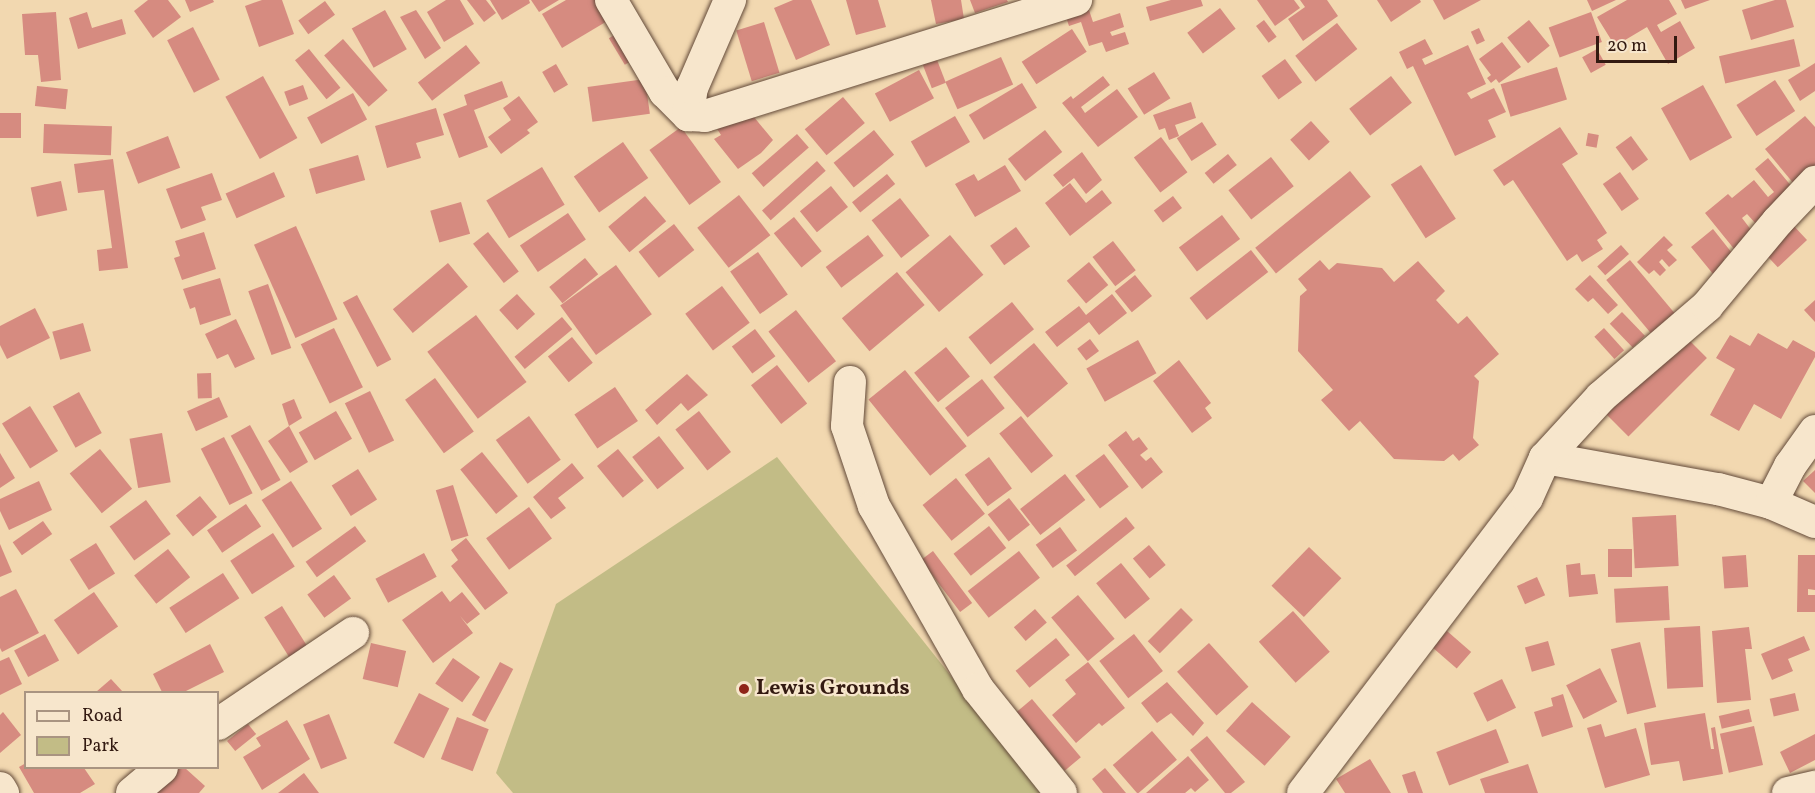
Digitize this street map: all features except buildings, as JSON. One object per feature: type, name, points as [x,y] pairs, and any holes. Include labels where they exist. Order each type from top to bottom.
[{"type":"street","points":[[611,0],[665,92],[688,115],[705,116],[1076,0]]},
{"type":"street","points":[[688,115],[692,88],[730,0]]},
{"type":"street","points":[[1303,793],[1527,498],[1545,458],[1601,397],[1707,306],[1778,221],[1815,182]]},
{"type":"street","points":[[850,382],[847,426],[874,506],[978,689],[1061,793]]},
{"type":"street","points":[[1771,503],[1790,466],[1815,431]]},
{"type":"street","points":[[1545,458],[1718,489],[1771,503],[1815,522]]},
{"type":"street","points":[[219,723],[353,633]]},
{"type":"street","points":[[132,793],[161,769]]},
{"type":"street","points":[[1788,793],[1815,787]]},
{"type":"street","points":[[0,788],[3,793]]},
{"type":"green space","name":"Lewis Grounds","points":[[777,457],[1044,793],[513,793],[496,773],[556,604]]},
{"type":"place","name":"Lewis Grounds","points":[[744,689]]}]
